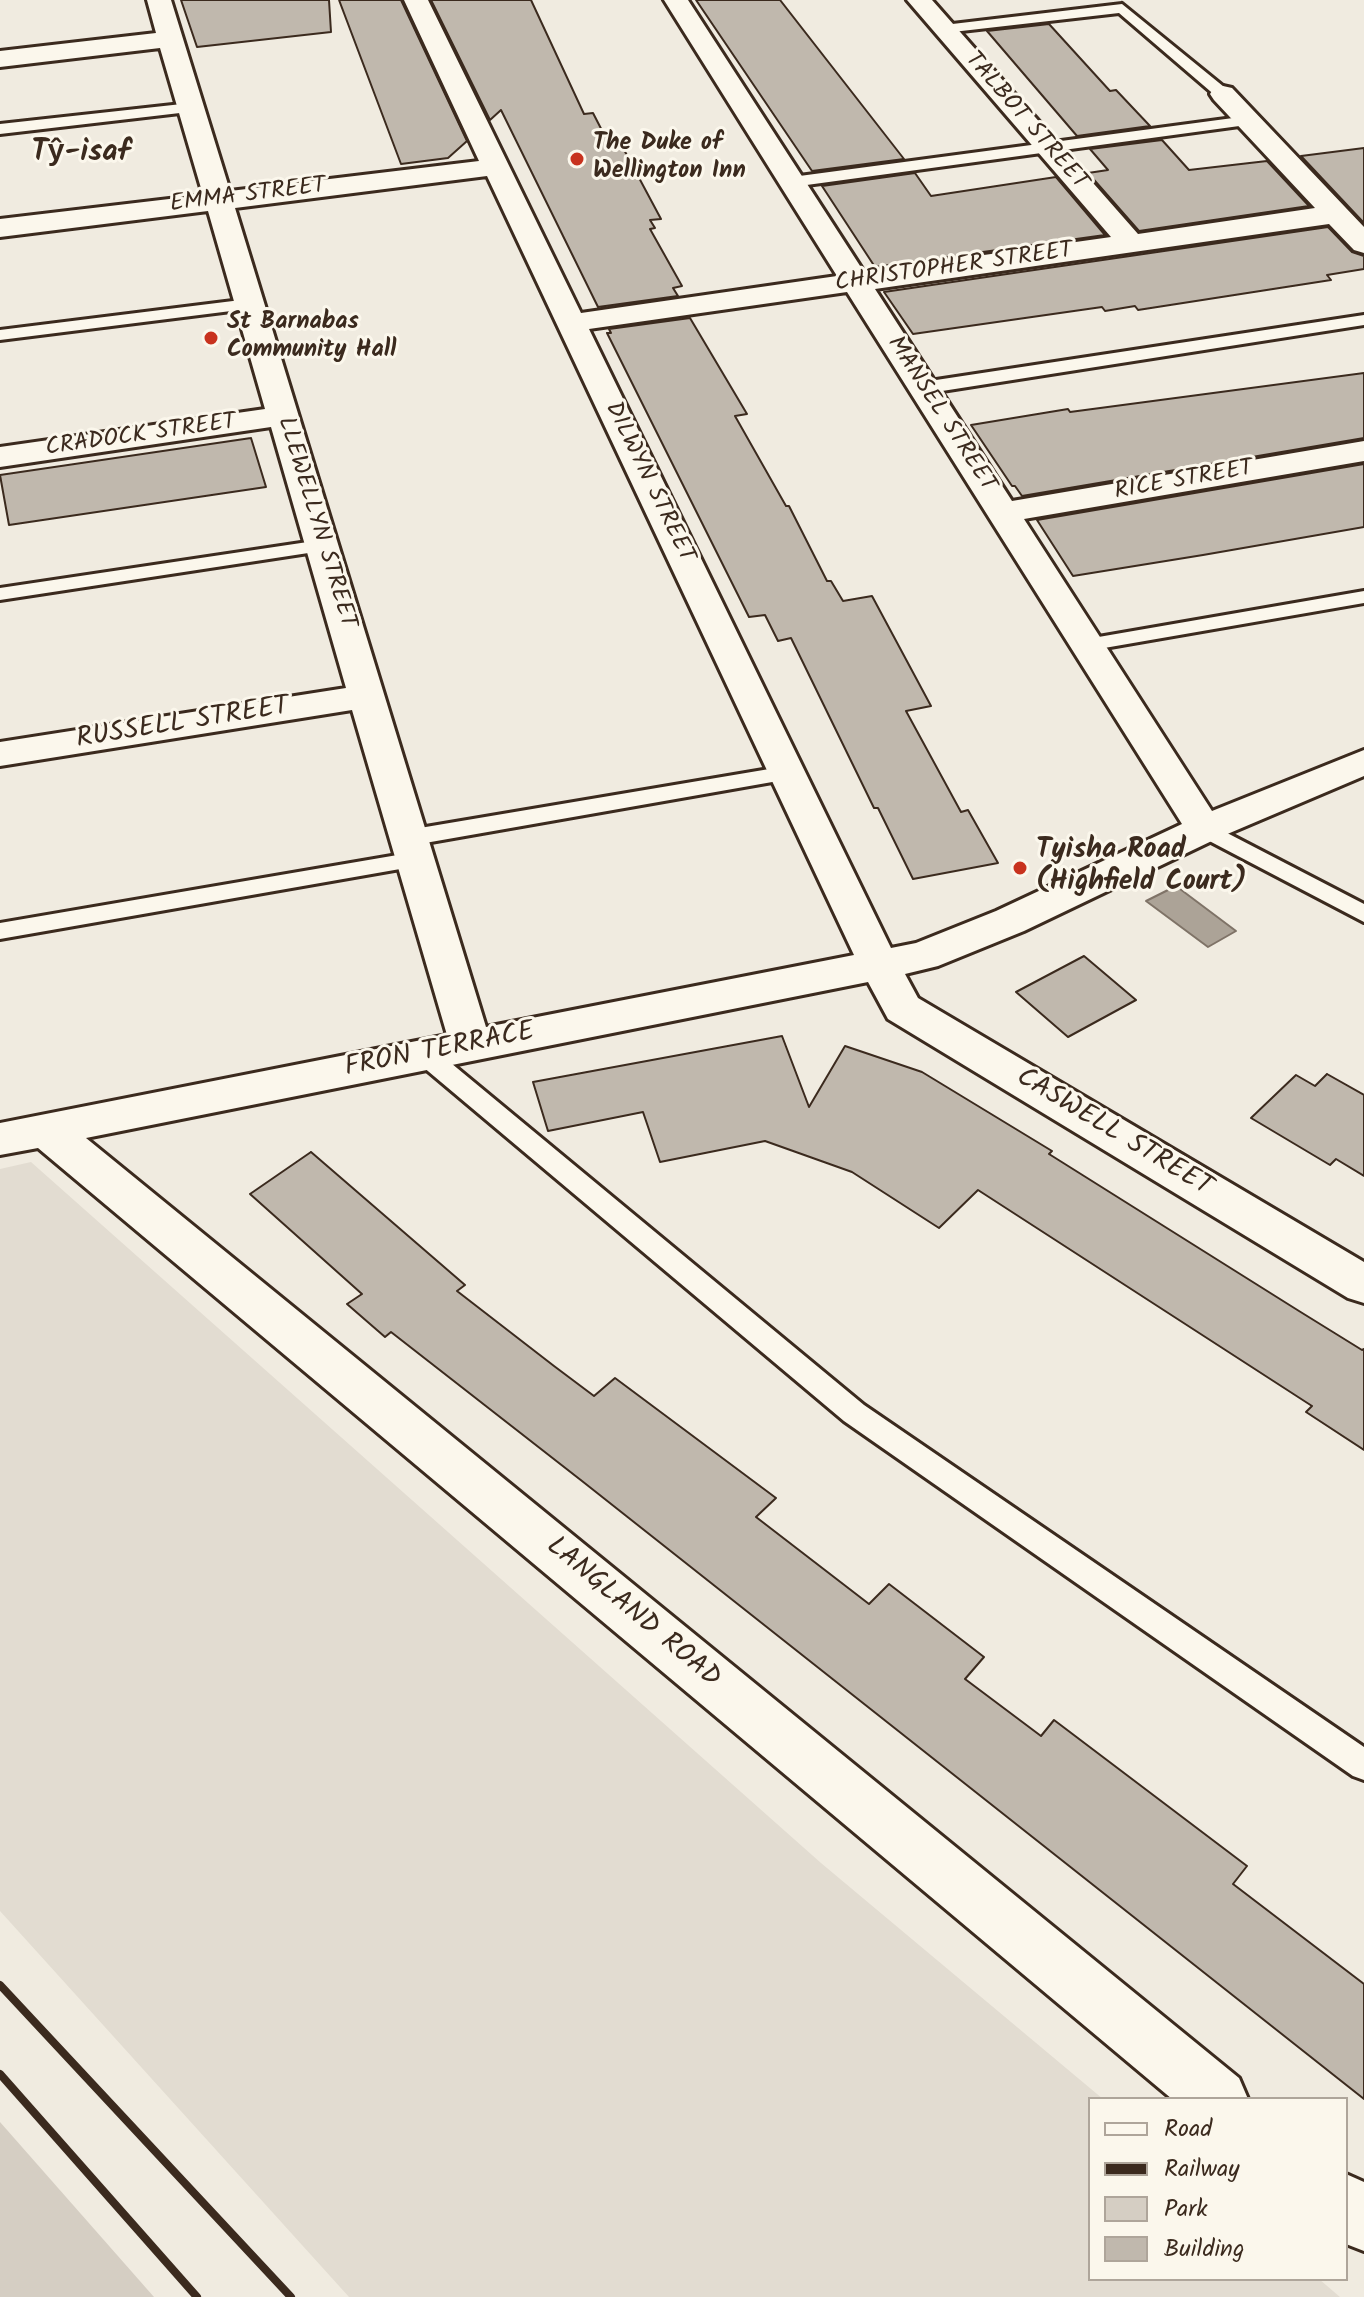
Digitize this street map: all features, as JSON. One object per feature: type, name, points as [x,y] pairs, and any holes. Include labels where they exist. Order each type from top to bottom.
[{"type":"street","name":"LLEWELLYN STREET","points":[[159,0],[471,1046]]},
{"type":"street","name":"DILWYN STREET","points":[[416,0],[880,967]]},
{"type":"street","name":"MANSEL STREET","points":[[676,0],[1204,829]]},
{"type":"street","name":"TALBOT STREET","points":[[919,0],[1131,243]]},
{"type":"street","points":[[0,59],[170,39]]},
{"type":"street","points":[[1223,94],[1364,244]]},
{"type":"street","name":"EMMA STREET","points":[[0,228],[496,167]]},
{"type":"street","name":"CHRISTOPHER STREET","points":[[571,323],[1336,214]]},
{"type":"street","name":"CRADOCK STREET","points":[[0,457],[283,416]]},
{"type":"street","name":"RICE STREET","points":[[1003,513],[1364,451]]},
{"type":"street","name":"RUSSELL STREET","points":[[0,754],[367,696]]},
{"type":"street","name":"FRON TERRACE","points":[[23,1134],[924,956],[1010,921],[1204,829],[1364,762]]},
{"type":"street","name":"CASWELL STREET","points":[[880,967],[903,1008],[1364,1285]]},
{"type":"street","name":"LANGLAND ROAD","points":[[23,1134],[1216,2097]]},
{"type":"street","points":[[1348,2207],[1364,2220]]},
{"type":"lane","points":[[944,29],[1122,8],[1223,94]]},
{"type":"lane","points":[[0,129],[191,108]]},
{"type":"lane","points":[[792,182],[1248,121]]},
{"type":"lane","points":[[0,335],[249,304]]},
{"type":"lane","points":[[923,388],[1364,320]]},
{"type":"lane","points":[[0,594],[321,546]]},
{"type":"lane","points":[[1087,645],[1364,597]]},
{"type":"lane","points":[[0,931],[787,773]]},
{"type":"lane","points":[[1204,829],[1364,914]]},
{"type":"lane","points":[[425,1055],[854,1413],[1364,1765]]},
{"type":"shaded area","points":[[1176,886],[1236,931],[1208,947],[1146,901]]},
{"type":"shaded area","points":[[31,1162],[821,1863],[1101,2097],[1088,2097],[1088,2281],[1321,2281],[1340,2297],[349,2297],[0,1911],[0,1169]]},
{"type":"green space","points":[[0,2122],[154,2297],[0,2297]]},
{"type":"building","points":[[181,0],[329,0],[331,32],[197,47]]},
{"type":"building","points":[[339,0],[401,0],[467,141],[448,158],[401,164]]},
{"type":"building","points":[[431,0],[531,0],[584,114],[593,113],[611,148],[622,146],[661,219],[650,220],[655,228],[650,229],[682,286],[673,288],[678,296],[598,307],[501,110],[490,120]]},
{"type":"building","points":[[696,0],[780,0],[904,159],[812,171]]},
{"type":"building","points":[[1049,24],[1110,91],[1116,90],[1150,126],[1077,136],[987,31]]},
{"type":"building","points":[[1162,140],[1189,170],[1267,161],[1309,206],[1139,231],[1088,173],[1108,170],[1090,149]]},
{"type":"building","points":[[1364,148],[1364,223],[1301,156]]},
{"type":"building","points":[[915,173],[931,196],[1056,177],[1105,235],[875,267],[822,186]]},
{"type":"building","points":[[1328,227],[1352,252],[1364,256],[1364,269],[1327,275],[1331,280],[1138,310],[1135,306],[1105,311],[1102,307],[913,334],[884,292]]},
{"type":"building","points":[[690,318],[747,414],[735,416],[786,506],[789,506],[827,581],[831,581],[843,601],[872,596],[931,706],[906,711],[961,812],[968,810],[998,863],[913,879],[878,808],[874,808],[791,638],[778,641],[765,615],[749,617],[607,333],[611,333],[609,329]]},
{"type":"building","points":[[1364,373],[1364,438],[1022,496],[971,425],[1068,409],[1070,412]]},
{"type":"building","points":[[251,438],[266,487],[9,525],[0,475]]},
{"type":"building","points":[[1364,464],[1364,527],[1203,555],[1073,576],[1037,520]]},
{"type":"building","points":[[1084,956],[1136,1000],[1068,1037],[1016,992]]},
{"type":"building","points":[[782,1036],[809,1107],[845,1046],[922,1072],[1364,1349],[1364,1450],[1306,1412],[1312,1406],[978,1190],[939,1228],[852,1172],[765,1141],[660,1162],[643,1112],[548,1131],[533,1082]]},
{"type":"building","points":[[1327,1074],[1364,1095],[1364,1176],[1336,1159],[1330,1165],[1251,1118],[1296,1075],[1315,1086]]},
{"type":"building","points":[[311,1152],[465,1285],[457,1291],[554,1366],[594,1396],[615,1378],[776,1498],[756,1517],[869,1604],[889,1584],[984,1657],[965,1679],[1041,1736],[1054,1720],[1247,1866],[1233,1884],[1364,1984],[1364,2099],[582,1481],[391,1332],[385,1337],[347,1304],[362,1294],[250,1194]]},
{"type":"railway","points":[[0,1985],[291,2297]]},
{"type":"railway","points":[[0,2074],[197,2297]]},
{"type":"place","name":"The Duke of Wellington Inn","points":[[577,159]]},
{"type":"place","name":"St Barnabas Community Hall","points":[[211,338]]},
{"type":"place","name":"Tyisha Road (Highfield Court)","points":[[1020,868]]},
{"type":"district","name":"Tŷ-isaf","points":[[81,155]]}]
